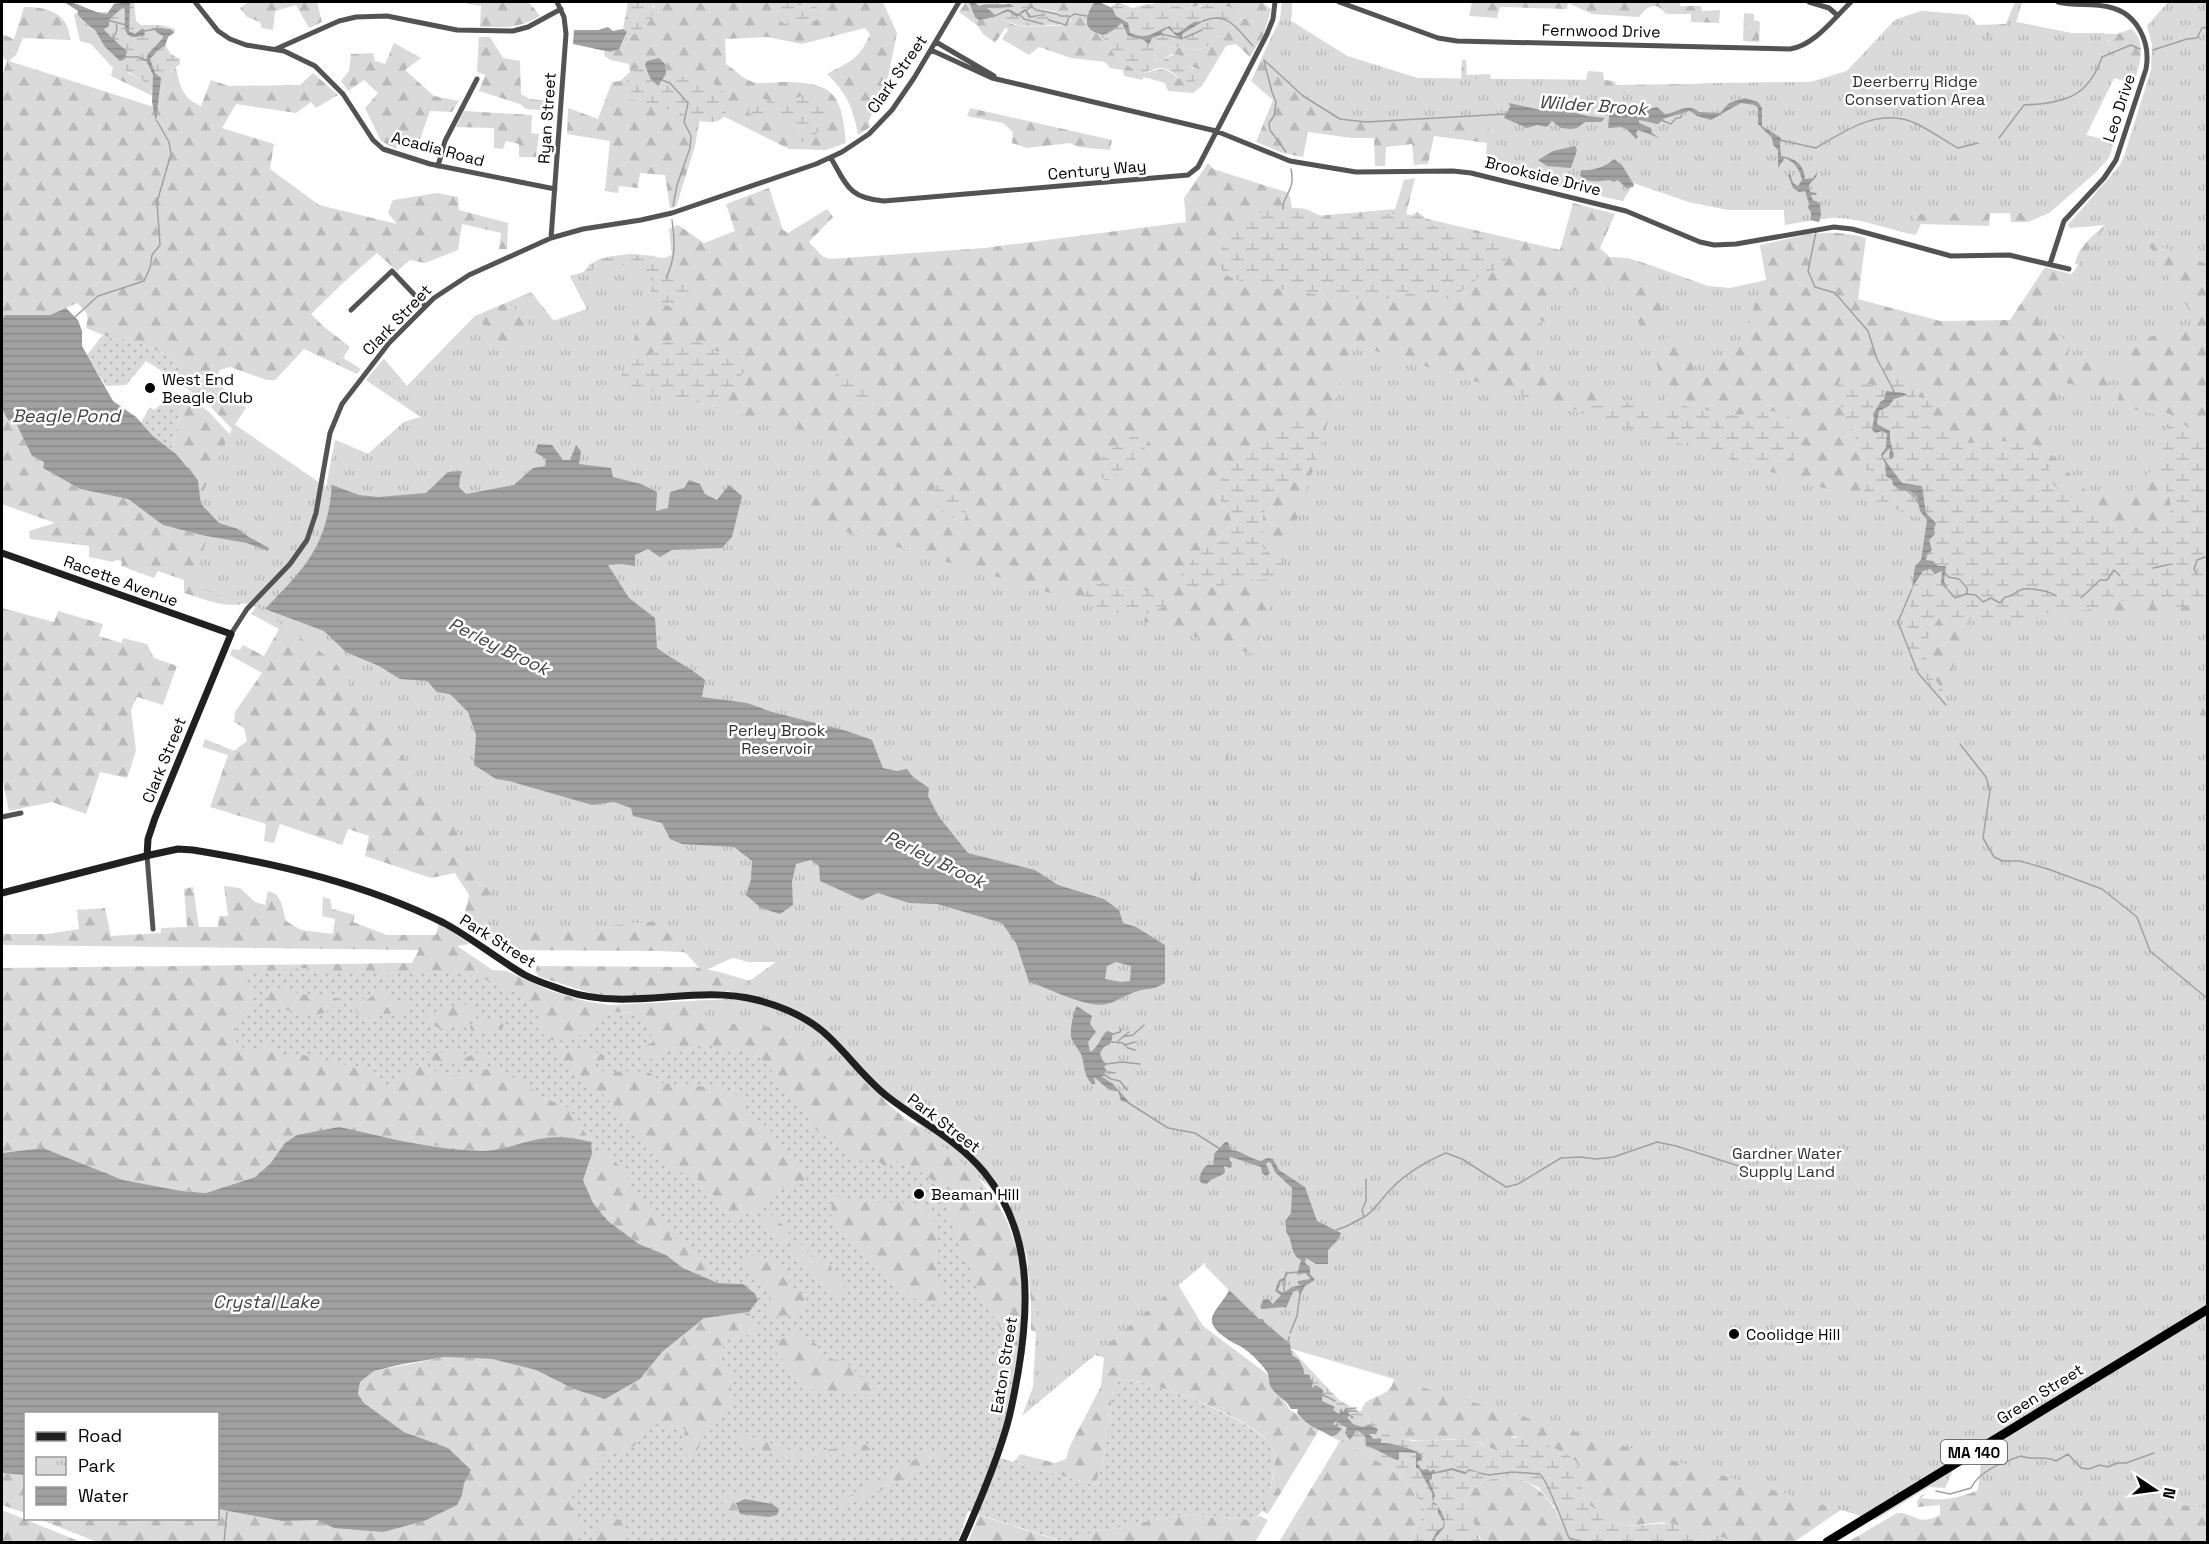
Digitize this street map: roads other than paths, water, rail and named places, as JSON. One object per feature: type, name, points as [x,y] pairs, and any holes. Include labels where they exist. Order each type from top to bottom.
[{"type":"highway","name":"Green Street","points":[[1827,1542],[2208,1309]]},
{"type":"street","name":"Acadia Road","points":[[195,2],[218,31],[228,38],[246,45],[276,49],[300,57],[324,74],[347,99],[373,140],[380,147],[438,166],[555,189]]},
{"type":"street","name":"Ryan Street","points":[[550,238],[566,34],[561,9],[557,2]]},
{"type":"street","name":"Clark Street","points":[[147,856],[148,839],[155,818],[202,699],[231,634],[248,607],[290,564],[307,540],[316,513],[330,433],[339,409],[389,343],[425,306],[445,290],[469,275],[550,238],[583,229],[664,215],[831,158],[857,143],[883,121],[903,94],[959,2]]},
{"type":"street","name":"Century Way","points":[[831,158],[855,194],[885,201],[1188,176],[1198,167],[1268,34],[1275,2]]},
{"type":"street","name":"Fernwood Drive","points":[[1339,2],[1438,38],[1470,41],[1790,49],[1807,43],[1851,2]]},
{"type":"street","points":[[1809,2],[1828,8],[1837,15]]},
{"type":"street","name":"Leo Drive","points":[[2050,264],[2064,220],[2104,178],[2116,160],[2146,69],[2147,58],[2146,43],[2142,33],[2125,14],[2108,6],[2058,2]]},
{"type":"street","points":[[276,49],[333,24],[356,17],[387,16],[457,30],[513,30],[528,27],[561,9]]},
{"type":"street","name":"Brookside Drive","points":[[936,42],[979,68],[1008,82]]},
{"type":"street","name":"Brookside Drive","points":[[931,50],[981,74],[1216,131],[1283,159],[1364,172],[1459,171],[1482,175],[1626,211],[1700,242],[1714,245],[1736,244],[1822,228],[1852,229],[1951,256],[2004,255],[2069,269]]},
{"type":"street","points":[[438,166],[445,141],[477,79]]},
{"type":"street","points":[[351,310],[392,271],[425,306]]},
{"type":"street","name":"Racette Avenue","points":[[2,553],[231,634]]},
{"type":"street","points":[[2,817],[21,813]]},
{"type":"street","name":"Park Street","points":[[2,893],[178,849],[193,850],[348,884],[443,923],[532,978],[585,996],[626,1000],[724,995],[751,999],[785,1009],[825,1032],[882,1093],[970,1157],[996,1189]]},
{"type":"street","points":[[147,856],[153,930]]},
{"type":"street","name":"Eaton Street","points":[[962,1542],[1007,1428],[1024,1335],[1026,1295],[1022,1254],[1013,1224],[996,1189]]},
{"type":"water","points":[[64,2],[107,14],[114,4],[130,2],[129,31],[135,34],[143,28],[145,35],[132,37],[128,35],[123,7],[109,20],[109,26],[104,29],[127,51],[125,59],[120,61],[105,47],[95,30],[78,15],[78,11]]},
{"type":"water","points":[[969,2],[974,2],[979,6],[1010,4],[1014,7],[987,8],[995,15],[1008,9],[1018,14],[1025,9],[1031,16],[1045,14],[1048,19],[1065,24],[1070,16],[1067,26],[1049,21],[1045,15],[1029,18],[1025,11],[1017,17],[1008,11],[979,20],[975,17]]},
{"type":"water","points":[[1095,2],[1112,8],[1116,16],[1128,23],[1130,33],[1142,36],[1170,26],[1174,32],[1178,33],[1194,22],[1204,21],[1182,34],[1183,39],[1181,40],[1168,28],[1161,35],[1152,38],[1149,45],[1144,40],[1128,36],[1122,23],[1106,34],[1092,31],[1087,24],[1087,19]]},
{"type":"water","points":[[608,27],[613,31],[623,29],[627,32],[619,49],[610,52],[573,44],[574,30],[598,30]]},
{"type":"water","points":[[154,28],[170,29],[174,32],[168,37],[165,46],[150,59],[155,73],[161,78],[156,122],[152,102],[153,75],[146,60],[148,54],[163,36]]},
{"type":"water","points":[[659,58],[665,64],[666,74],[658,86],[650,78],[645,65],[647,61]]},
{"type":"water","points":[[1745,98],[1758,102],[1762,108],[1762,126],[1781,138],[1781,156],[1791,158],[1798,163],[1805,179],[1813,178],[1818,171],[1809,185],[1810,192],[1817,193],[1811,195],[1813,200],[1820,203],[1819,222],[1811,220],[1805,191],[1799,192],[1793,188],[1788,175],[1790,173],[1793,183],[1798,186],[1802,180],[1796,167],[1785,158],[1778,168],[1778,150],[1773,145],[1772,138],[1758,124],[1758,108],[1754,105],[1741,103],[1711,120],[1697,116],[1690,111],[1665,118],[1658,124],[1639,120],[1639,123],[1651,128],[1652,133],[1659,138],[1638,130],[1636,139],[1624,128],[1608,128],[1610,108],[1622,107],[1628,114],[1657,107],[1665,114],[1687,108],[1699,112],[1720,113],[1729,103]]},
{"type":"water","points":[[1509,103],[1545,111],[1555,107],[1587,116],[1605,118],[1601,122],[1585,122],[1571,129],[1561,128],[1552,121],[1547,127],[1537,125],[1527,128],[1504,118],[1510,107]]},
{"type":"water","points":[[1575,146],[1577,150],[1571,168],[1547,166],[1538,160],[1553,151]]},
{"type":"water","points":[[1614,159],[1622,165],[1633,187],[1626,188],[1618,180],[1614,182],[1590,181],[1580,175],[1581,170],[1599,168]]},
{"type":"water","name":"Beagle Pond","points":[[66,308],[78,320],[82,331],[82,346],[113,401],[136,417],[153,436],[176,454],[198,480],[201,504],[219,523],[238,529],[269,548],[268,551],[247,543],[201,535],[163,525],[128,499],[80,489],[43,468],[44,462],[32,456],[17,425],[8,420],[2,409],[2,319],[5,315],[50,315]]},
{"type":"water","points":[[1886,391],[1907,395],[1894,399],[1889,406],[1879,411],[1877,424],[1890,431],[1894,456],[1889,459],[1890,448],[1882,456],[1902,483],[1922,486],[1926,513],[1936,523],[1935,534],[1929,540],[1932,550],[1926,560],[1933,561],[1938,566],[1946,566],[1944,581],[1948,590],[1941,584],[1942,571],[1935,574],[1930,569],[1923,571],[1912,588],[1915,566],[1921,560],[1927,520],[1920,511],[1917,497],[1910,491],[1900,490],[1886,476],[1885,463],[1881,455],[1886,447],[1887,434],[1882,431],[1876,433],[1872,430],[1873,414],[1884,400]]},
{"type":"water","name":"Perley Brook Reservoir","points":[[538,444],[552,445],[563,460],[570,460],[576,445],[581,451],[579,464],[611,468],[613,477],[641,484],[657,492],[656,511],[668,508],[670,492],[684,488],[689,480],[700,484],[705,494],[717,500],[729,485],[742,496],[732,537],[722,548],[672,550],[660,557],[648,549],[635,555],[635,566],[608,565],[629,598],[655,618],[657,648],[705,680],[702,697],[747,703],[872,740],[883,768],[897,771],[907,769],[913,777],[929,788],[928,796],[939,817],[968,853],[1035,870],[1058,885],[1104,899],[1119,910],[1123,923],[1136,927],[1165,945],[1165,983],[1134,992],[1107,1004],[1089,1004],[1068,997],[1029,982],[1016,943],[1002,923],[937,904],[909,903],[878,893],[862,900],[820,881],[819,866],[811,860],[796,864],[792,882],[793,905],[780,914],[761,908],[746,895],[751,879],[752,861],[734,847],[682,844],[670,839],[662,823],[633,816],[631,808],[614,802],[592,805],[496,779],[474,765],[476,735],[468,712],[450,694],[437,692],[427,681],[400,679],[379,666],[346,652],[324,631],[265,609],[312,554],[325,524],[332,485],[359,495],[378,497],[426,493],[448,472],[461,471],[459,487],[466,494],[514,485],[533,468],[545,466],[546,459],[535,452]],"holes":[[[1116,962],[1131,966],[1130,981],[1105,979],[1107,966]]]},
{"type":"water","points":[[1077,1006],[1092,1016],[1090,1024],[1096,1032],[1088,1042],[1090,1052],[1107,1031],[1113,1033],[1111,1043],[1100,1053],[1107,1064],[1104,1067],[1107,1071],[1104,1073],[1105,1076],[1101,1076],[1113,1084],[1130,1103],[1121,1101],[1118,1091],[1109,1090],[1094,1077],[1095,1084],[1092,1084],[1087,1077],[1081,1054],[1071,1037],[1072,1021]]},
{"type":"water","name":"Crystal Lake","points":[[339,1127],[409,1142],[481,1151],[551,1137],[591,1142],[592,1154],[583,1180],[593,1203],[608,1221],[639,1244],[666,1255],[683,1268],[718,1283],[743,1284],[755,1294],[758,1300],[749,1312],[704,1318],[662,1352],[640,1379],[605,1399],[574,1389],[536,1370],[492,1359],[445,1357],[374,1371],[360,1382],[358,1394],[364,1403],[404,1432],[448,1448],[471,1470],[457,1505],[424,1521],[383,1532],[334,1528],[317,1520],[282,1521],[219,1509],[219,1412],[24,1412],[24,1475],[2,1473],[2,1153],[43,1148],[123,1180],[206,1193],[255,1177],[270,1164],[285,1143],[297,1135]]},
{"type":"water","points":[[1225,1142],[1228,1142],[1231,1150],[1257,1160],[1273,1159],[1279,1170],[1305,1187],[1317,1221],[1341,1233],[1328,1250],[1328,1264],[1316,1264],[1306,1258],[1305,1263],[1310,1267],[1310,1274],[1315,1280],[1305,1286],[1300,1296],[1298,1290],[1293,1292],[1286,1308],[1262,1309],[1260,1307],[1263,1300],[1268,1299],[1273,1304],[1281,1295],[1275,1291],[1286,1271],[1288,1273],[1284,1282],[1281,1281],[1278,1290],[1283,1293],[1292,1287],[1302,1285],[1298,1284],[1298,1281],[1311,1279],[1305,1273],[1297,1275],[1301,1260],[1293,1251],[1286,1232],[1286,1220],[1291,1213],[1292,1188],[1275,1172],[1271,1163],[1266,1164],[1270,1173],[1266,1176],[1262,1173],[1261,1167],[1231,1157],[1229,1159],[1232,1163],[1231,1168],[1224,1166],[1223,1174],[1207,1184],[1201,1183],[1202,1171],[1207,1165],[1214,1165],[1214,1154]]},
{"type":"water","points":[[1229,1290],[1259,1319],[1263,1319],[1290,1344],[1292,1355],[1299,1360],[1304,1374],[1310,1375],[1313,1381],[1312,1388],[1316,1385],[1323,1390],[1322,1401],[1335,1407],[1333,1410],[1339,1414],[1341,1408],[1343,1412],[1346,1407],[1349,1414],[1354,1417],[1352,1419],[1350,1416],[1347,1417],[1353,1424],[1362,1427],[1370,1425],[1378,1429],[1376,1434],[1369,1434],[1374,1439],[1381,1438],[1381,1443],[1423,1453],[1422,1462],[1420,1460],[1417,1463],[1422,1470],[1428,1469],[1430,1472],[1434,1469],[1435,1472],[1452,1468],[1466,1472],[1469,1469],[1479,1472],[1469,1471],[1465,1474],[1451,1470],[1432,1474],[1432,1479],[1429,1480],[1435,1495],[1433,1502],[1437,1506],[1433,1504],[1432,1493],[1419,1469],[1416,1468],[1416,1453],[1399,1452],[1397,1460],[1366,1446],[1365,1436],[1357,1430],[1350,1440],[1345,1433],[1347,1428],[1336,1421],[1333,1424],[1342,1429],[1336,1435],[1331,1436],[1310,1425],[1297,1413],[1298,1409],[1291,1409],[1272,1389],[1267,1372],[1258,1361],[1213,1326],[1213,1314]]},
{"type":"water","points":[[745,1499],[772,1504],[779,1509],[777,1515],[769,1517],[740,1514],[736,1503]]},
{"type":"water","points":[[1438,1507],[1445,1524],[1434,1542],[1431,1542],[1437,1531],[1443,1527],[1444,1522],[1438,1513]]},
{"type":"waterway","name":"Wilder Brook","points":[[1026,11],[1031,6],[1036,10],[1069,16]]},
{"type":"waterway","name":"Wilder Brook","points":[[1070,17],[1074,14],[1087,16]]},
{"type":"waterway","name":"Wilder Brook","points":[[1020,15],[1024,19],[1043,24]]},
{"type":"waterway","name":"Wilder Brook","points":[[1203,21],[1212,18],[1226,20],[1232,23],[1253,46]]},
{"type":"waterway","points":[[107,20],[126,25]]},
{"type":"waterway","points":[[113,39],[117,30],[116,22]]},
{"type":"waterway","points":[[2153,50],[2197,38],[2202,28],[2208,27]]},
{"type":"waterway","name":"Perley Brook","points":[[144,31],[157,29]]},
{"type":"waterway","points":[[1184,38],[1202,30]]},
{"type":"waterway","points":[[1161,34],[1179,38]]},
{"type":"waterway","points":[[1999,138],[2024,105],[2063,100],[2073,96],[2090,82],[2102,57],[2131,45],[2140,49]]},
{"type":"waterway","points":[[124,57],[138,57],[148,61]]},
{"type":"waterway","name":"Wilder Brook","points":[[1264,60],[1303,96],[1340,119],[1366,122],[1506,114]]},
{"type":"waterway","points":[[1264,61],[1276,102],[1274,116],[1269,123],[1270,130],[1286,152]]},
{"type":"waterway","points":[[662,80],[670,83],[688,103],[684,122],[691,136],[690,148],[677,185],[673,206]]},
{"type":"waterway","points":[[1661,120],[1671,124],[1682,115]]},
{"type":"waterway","points":[[1780,140],[1816,148],[1864,122],[1890,118],[1904,119],[1917,124],[1958,148],[1978,143]]},
{"type":"waterway","name":"Perley Brook","points":[[75,317],[98,296],[144,281],[150,268],[152,255],[160,245],[157,202],[171,154],[169,142],[157,121]]},
{"type":"waterway","points":[[1283,209],[1292,183],[1291,169]]},
{"type":"waterway","points":[[666,278],[674,249],[672,220]]},
{"type":"waterway","name":"Wilder Brook","points":[[1816,232],[1808,271],[1815,287],[1835,293],[1868,331],[1877,359],[1893,392]]},
{"type":"waterway","name":"Wilder Brook","points":[[1905,489],[1915,497],[1918,503]]},
{"type":"waterway","points":[[2196,573],[2194,569],[2197,560],[2208,556]]},
{"type":"waterway","points":[[2153,568],[2172,564]]},
{"type":"waterway","points":[[2081,598],[2100,580],[2107,580],[2114,570],[2120,576]]},
{"type":"waterway","points":[[1945,573],[1948,577],[1959,579],[1967,588],[1967,593]]},
{"type":"waterway","name":"Wilder Brook","points":[[1912,589],[1898,622],[1918,673],[1946,705]]},
{"type":"waterway","points":[[1948,590],[1955,598],[1966,594],[1976,595],[1983,602],[1991,598],[2000,603],[2005,597],[2023,589],[2040,590],[2056,596]]},
{"type":"waterway","name":"Wilder Brook","points":[[1960,744],[1986,777],[1990,791],[1983,838],[1994,857],[2003,861],[2020,861],[2048,869],[2102,889],[2137,917],[2150,951],[2208,999]]},
{"type":"waterway","points":[[1122,1037],[1133,1035],[1144,1025]]},
{"type":"waterway","points":[[1113,1034],[1120,1032],[1121,1029]]},
{"type":"waterway","points":[[1118,1041],[1129,1032]]},
{"type":"waterway","points":[[1112,1042],[1123,1043],[1135,1050]]},
{"type":"waterway","points":[[1124,1045],[1135,1042]]},
{"type":"waterway","points":[[1106,1064],[1122,1062],[1140,1064]]},
{"type":"waterway","points":[[1107,1072],[1115,1073]]},
{"type":"waterway","points":[[1104,1075],[1120,1081],[1127,1090]]},
{"type":"waterway","name":"Perley Brook","points":[[1127,1102],[1168,1128],[1195,1133],[1220,1149]]},
{"type":"waterway","points":[[1364,1217],[1409,1173],[1446,1153],[1462,1159],[1506,1187],[1518,1184],[1561,1158],[1614,1157],[1657,1142],[1761,1173]]},
{"type":"waterway","points":[[1336,1230],[1364,1217],[1362,1210],[1366,1201],[1366,1179]]},
{"type":"waterway","points":[[1288,1273],[1298,1272]]},
{"type":"waterway","points":[[1284,1278],[1284,1294]]},
{"type":"waterway","points":[[1290,1333],[1297,1316],[1300,1294]]},
{"type":"waterway","points":[[1288,1341],[1289,1337]]},
{"type":"waterway","points":[[1323,1395],[1335,1401]]},
{"type":"waterway","points":[[1347,1409],[1356,1408]]},
{"type":"waterway","points":[[1348,1411],[1356,1411]]},
{"type":"waterway","points":[[1336,1426],[1338,1422]]},
{"type":"waterway","points":[[1936,1491],[1950,1494],[1971,1488],[1986,1472],[1999,1464],[2021,1456],[2056,1461],[2068,1454],[2081,1468],[2089,1469],[2099,1465],[2108,1467],[2117,1463],[2126,1463],[2154,1453]]},
{"type":"waterway","points":[[1479,1473],[1489,1475],[1512,1472],[1540,1474],[1551,1493],[1569,1538],[1584,1542]]},
{"type":"waterway","points":[[224,1542],[227,1512]]},
{"type":"place","name":"West End Beagle Club","points":[[150,388]]},
{"type":"place","name":"Beaman Hill","points":[[919,1194]]},
{"type":"place","name":"Coolidge Hill","points":[[1734,1334]]},
{"type":"park label","name":"Deerberry Ridge Conservation Area","points":[[1915,90]]},
{"type":"park label","name":"Gardner Water Supply Land","points":[[1787,1162]]}]
